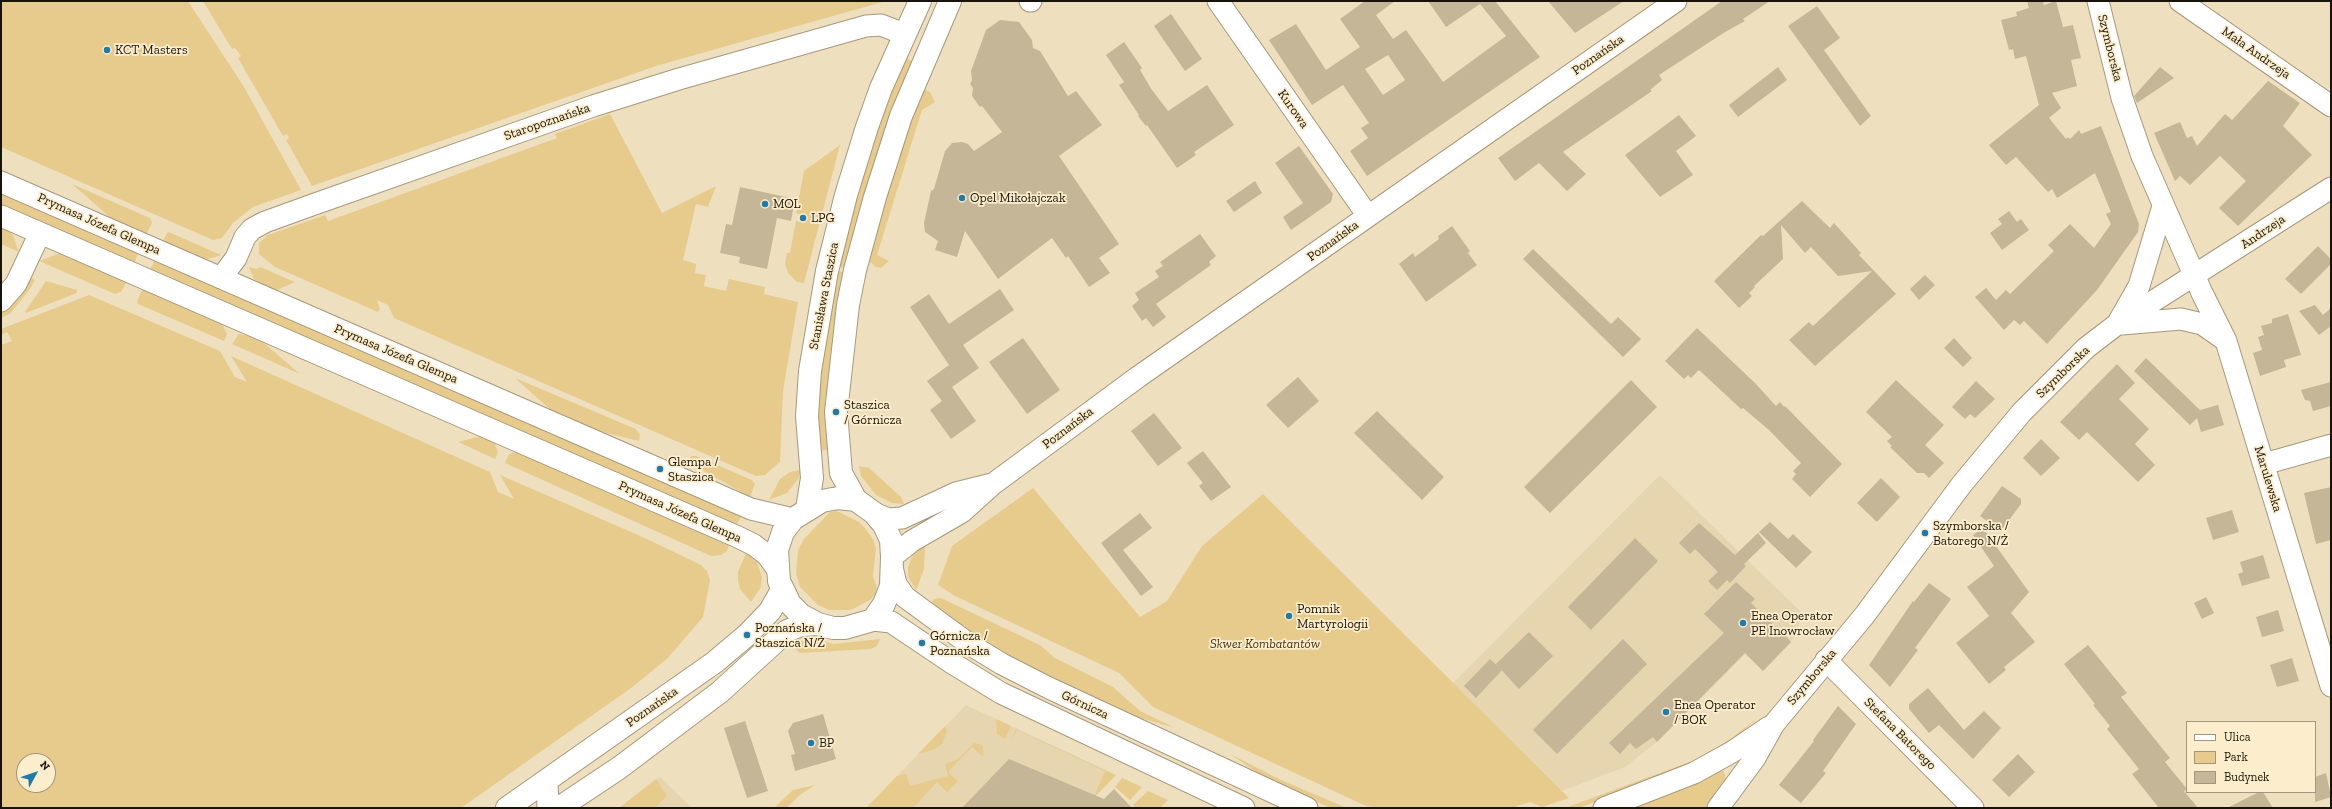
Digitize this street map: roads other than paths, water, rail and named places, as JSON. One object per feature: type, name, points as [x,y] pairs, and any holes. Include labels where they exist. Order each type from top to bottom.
[{"type":"main road","name":"Stanisława Staszica","points":[[800,514],[812,478],[807,416],[810,370],[827,272],[846,196],[867,127],[904,34],[920,1]]},
{"type":"main road","name":"Stanisława Staszica","points":[[856,500],[841,473],[836,412],[848,305],[855,270],[875,197],[901,116],[950,1]]},
{"type":"main road","points":[[838,498],[856,500],[874,513],[884,525],[891,540],[892,562],[891,586],[884,604],[873,620],[845,628],[833,628],[818,624],[801,615],[790,604],[780,580],[777,550],[783,532],[800,514],[822,501],[838,498]]},
{"type":"main road","name":"Poznańska","points":[[507,808],[715,662],[747,635],[770,611],[780,580]]},
{"type":"main road","points":[[559,808],[620,768],[720,692],[787,631],[801,625],[818,624]]},
{"type":"street","name":"Kurowa","points":[[1218,1],[1368,216]]},
{"type":"street","name":"Poznańska","points":[[892,562],[917,538],[962,512],[993,484],[1108,399],[1676,1]]},
{"type":"street","name":"Szymborska","points":[[1718,808],[1755,758],[1774,724],[1864,616],[1992,445],[2022,412],[2086,348],[2116,325],[2195,276],[2162,206],[2122,98],[2098,1]]},
{"type":"street","name":"Mała Andrzeja","points":[[2180,1],[2331,106]]},
{"type":"street","name":"Staropoznańska","points":[[221,278],[236,258],[245,237],[252,230],[265,222],[586,109],[679,79],[866,26],[881,25],[904,34]]},
{"type":"street","name":"Prymasa Józefa Glempa","points":[[1,182],[751,509],[800,514]]},
{"type":"street","name":"Andrzeja","points":[[2195,276],[2331,188]]},
{"type":"street","points":[[2116,325],[2139,286],[2162,206]]},
{"type":"street","name":"Prymasa Józefa Glempa","points":[[1,216],[738,537],[767,554],[780,580]]},
{"type":"street","points":[[1,301],[16,284],[40,233]]},
{"type":"street","name":"Marulewska","points":[[2195,276],[2226,341],[2331,686]]},
{"type":"street","points":[[2116,325],[2181,319],[2202,324],[2226,341]]},
{"type":"street","points":[[2264,464],[2331,445]]},
{"type":"street","name":"Poznańska","points":[[874,513],[888,519],[902,518],[956,493],[993,484]]},
{"type":"street","name":"Górnicza","points":[[892,562],[896,584],[905,598],[969,644],[1002,664],[1049,688],[1307,808]]},
{"type":"street","name":"Górnicza","points":[[873,620],[891,622],[952,664],[1001,693],[1244,808]]},
{"type":"street","name":"Stefana Batorego","points":[[1826,660],[1973,808]]},
{"type":"street","name":"Szymborska","points":[[1604,808],[1694,773],[1732,752],[1774,724]]},
{"type":"street","points":[[547,780],[548,808]]},
{"type":"place","name":"KCT Masters","points":[[107,50]]},
{"type":"place","name":"Opel Mikołajczak","points":[[962,198]]},
{"type":"place","name":"MOL","points":[[765,204]]},
{"type":"place","name":"LPG","points":[[803,218]]},
{"type":"place","name":"Staszica / Górnicza","points":[[836,412]]},
{"type":"place","name":"Glempa / Staszica","points":[[660,469]]},
{"type":"place","name":"Szymborska / Batorego N/Ż","points":[[1925,533]]},
{"type":"place","name":"Pomnik Martyrologii","points":[[1289,616]]},
{"type":"place","name":"Enea Operator PE Inowrocław","points":[[1743,623]]},
{"type":"place","name":"Poznańska / Staszica N/Ż","points":[[747,635]]},
{"type":"place","name":"Górnicza / Poznańska","points":[[922,643]]},
{"type":"place","name":"Enea Operator / BOK","points":[[1666,712]]},
{"type":"place","name":"BP","points":[[811,743]]},
{"type":"park label","name":"Skwer Kombatantów","points":[[1265,644]]}]
